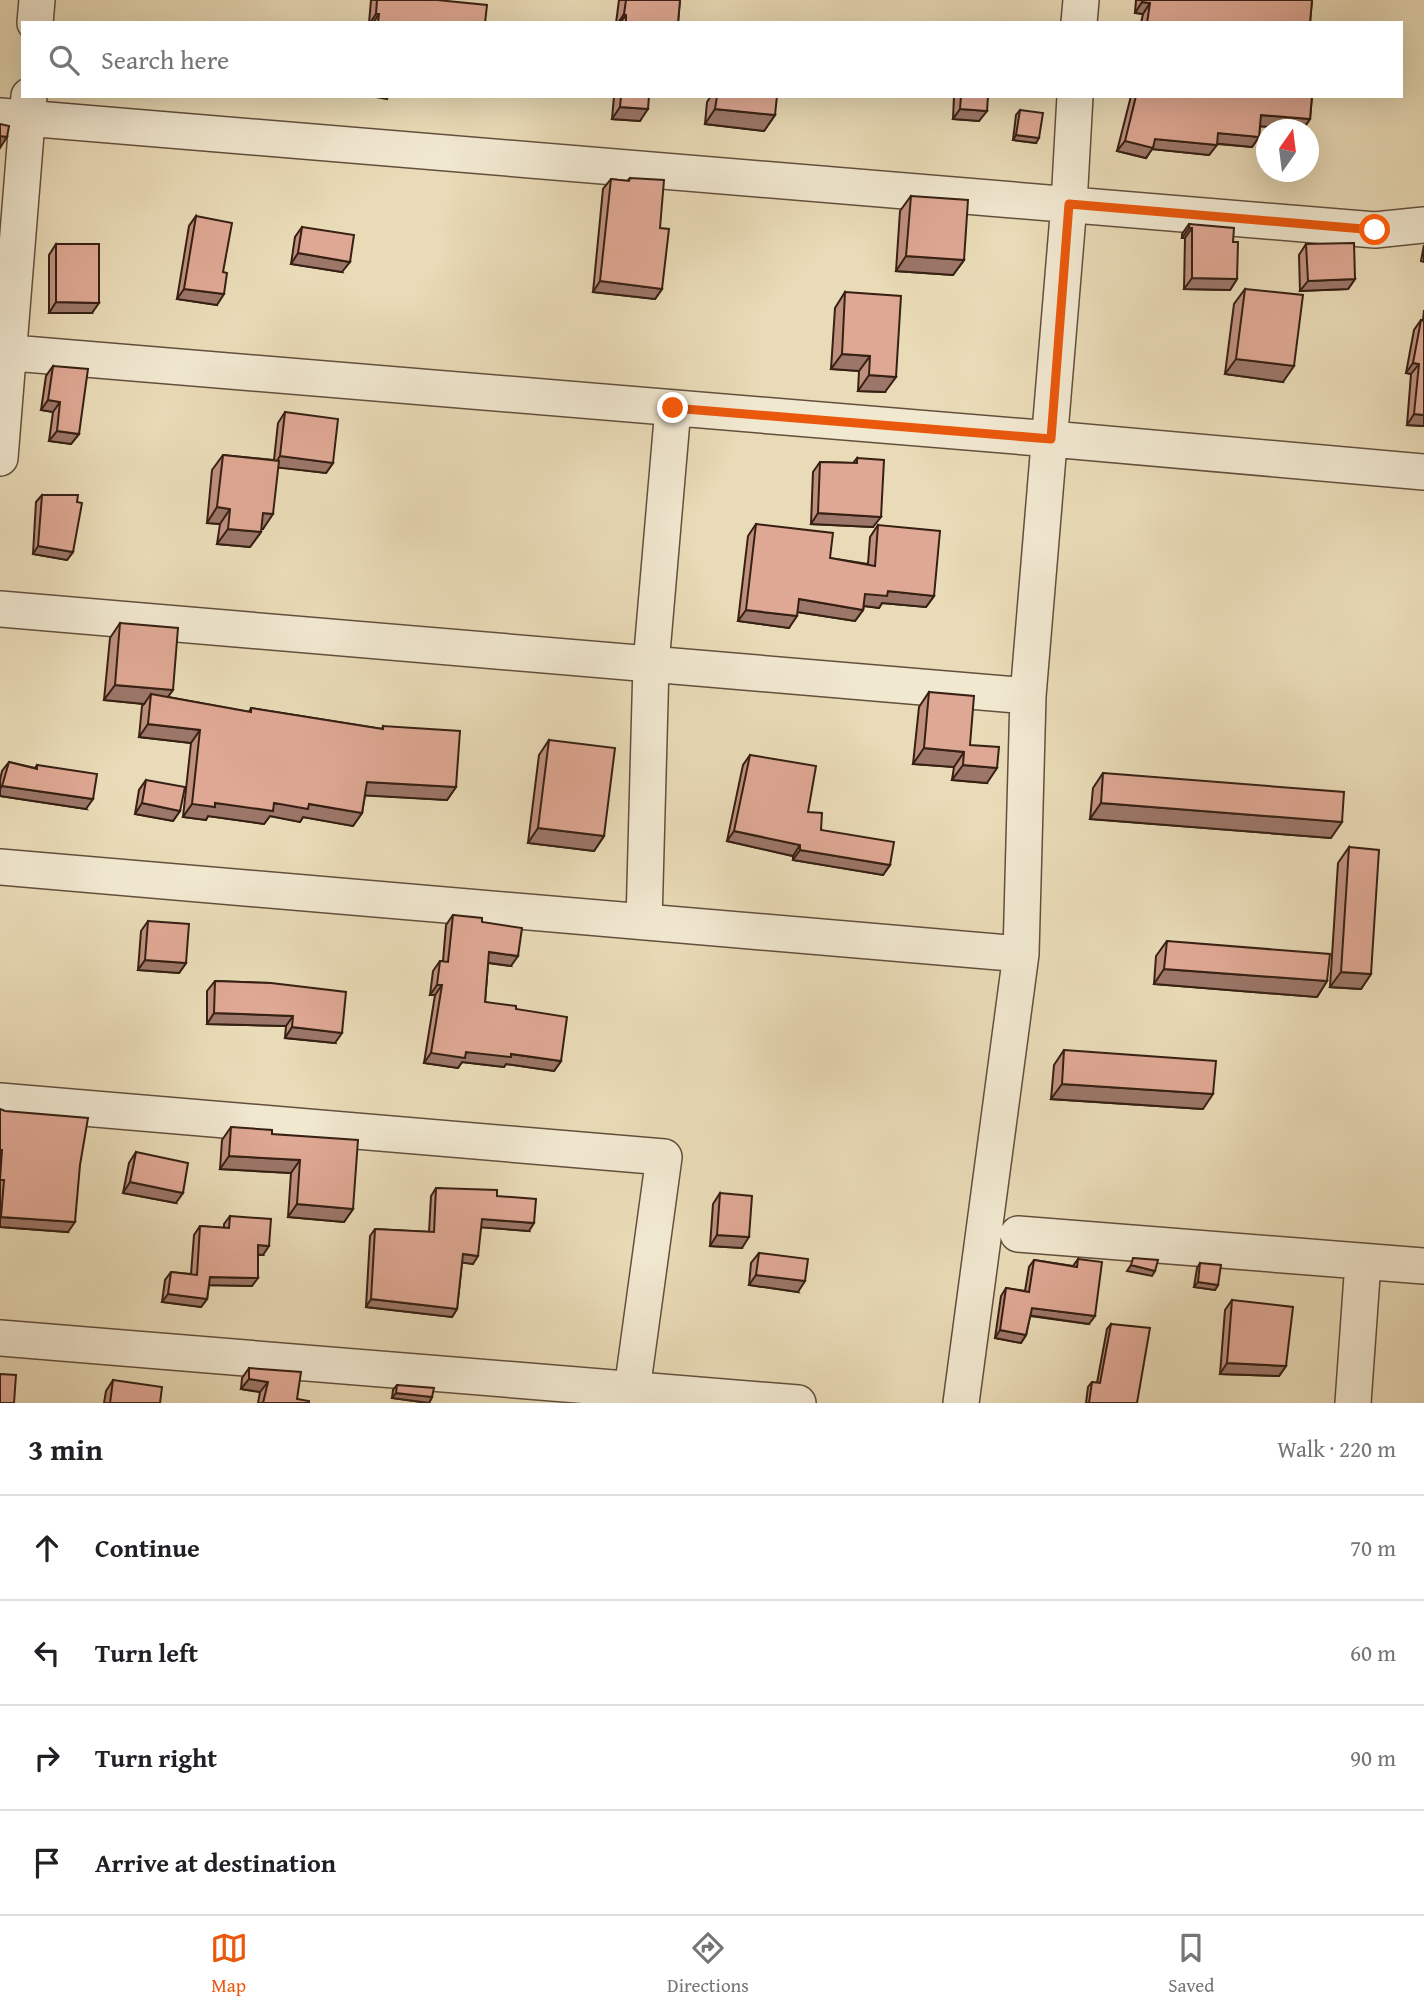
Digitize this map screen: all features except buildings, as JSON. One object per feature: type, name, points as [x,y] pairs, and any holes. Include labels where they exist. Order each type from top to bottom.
[{"type":"street","points":[[36,21],[37,0]]},
{"type":"street","points":[[1079,21],[1081,0]]},
{"type":"street","points":[[961,1403],[1021,954],[1028,696],[1051,439],[1075,98]]},
{"type":"street","points":[[0,458],[19,110],[1375,230],[1424,225]]},
{"type":"street","points":[[5,353],[1424,472]]},
{"type":"street","points":[[644,922],[651,664],[673,408]]},
{"type":"street","points":[[0,609],[1028,696]]},
{"type":"street","points":[[0,867],[1021,954]]},
{"type":"street","points":[[0,1101],[664,1157],[629,1396]]},
{"type":"street","points":[[1018,1234],[1424,1266]]},
{"type":"street","points":[[1353,1403],[1363,1262]]},
{"type":"street","points":[[0,1338],[629,1396],[797,1403]]},
{"type":"route","points":[[673,408],[1051,439],[1069,204],[1375,230]]}]
